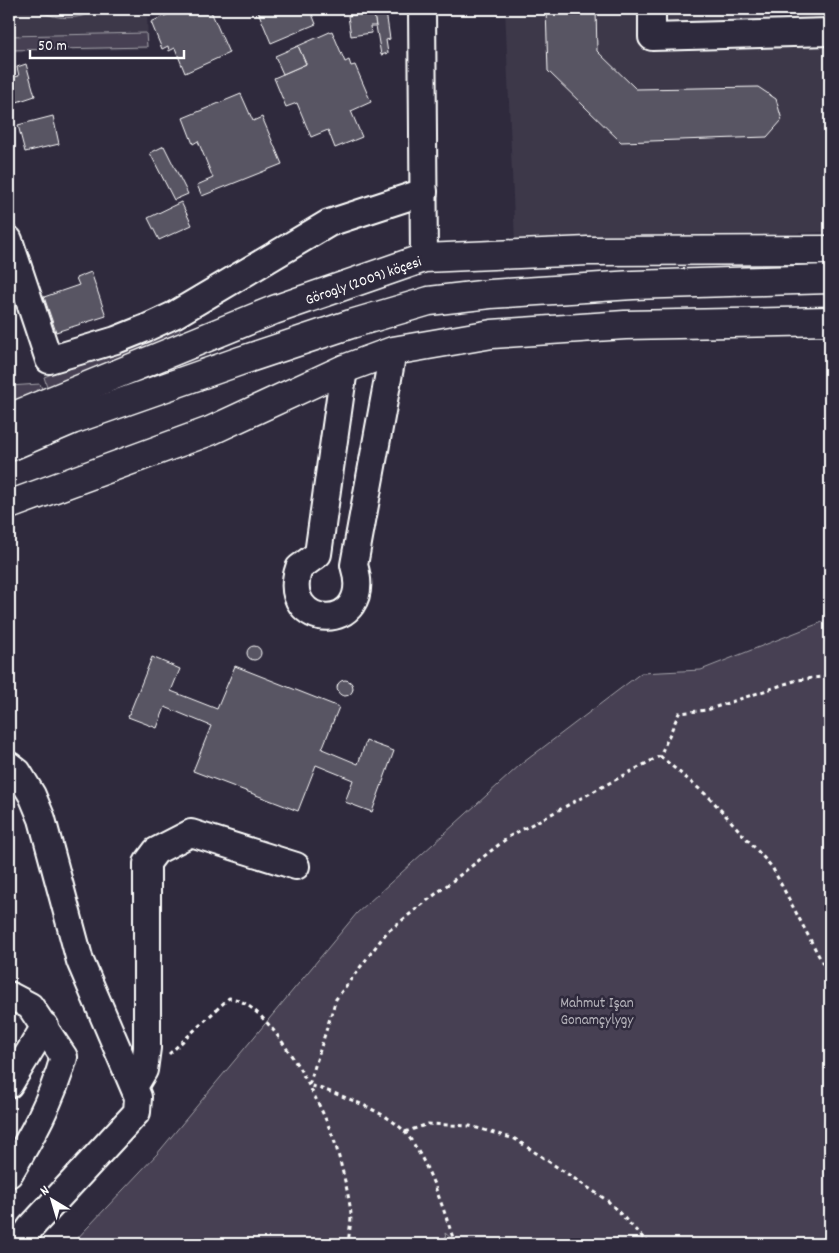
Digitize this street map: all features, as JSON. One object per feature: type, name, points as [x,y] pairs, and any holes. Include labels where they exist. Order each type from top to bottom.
[{"type":"main road","name":"Görogly (2009) köçesi","points":[[9,418],[274,310],[424,258],[588,251],[830,250]]},
{"type":"main road","points":[[9,447],[72,420],[240,361],[351,324],[430,301],[490,294],[633,285],[830,278]]},
{"type":"main road","points":[[9,505],[210,431],[344,369],[393,351],[492,334],[625,325],[830,321]]},
{"type":"street","points":[[422,9],[424,258]]},
{"type":"street","points":[[652,9],[652,37],[830,32]]},
{"type":"street","points":[[9,240],[49,360],[116,340],[174,315],[329,223],[424,192]]},
{"type":"street","points":[[344,369],[318,554],[299,568],[295,586],[300,601],[308,612],[326,618],[333,617],[346,610],[354,602],[357,592],[358,578],[354,565],[393,351]]},
{"type":"street","points":[[9,764],[18,772],[32,795],[42,819],[80,961],[108,1029],[139,1078]]},
{"type":"street","points":[[19,1244],[31,1226],[137,1112],[139,1078],[147,1048],[147,864],[156,852],[191,833],[296,866]]},
{"type":"street","points":[[9,1174],[56,1088],[64,1057],[30,1006],[10,998]]},
{"type":"street","points":[[9,1085],[45,1026]]},
{"type":"path","points":[[309,1085],[336,999],[387,932],[510,836],[660,756],[679,713],[706,710],[797,680],[830,676]]},
{"type":"path","points":[[660,756],[710,798],[772,867],[830,977]]},
{"type":"path","points":[[139,1078],[178,1047],[229,998],[238,999],[277,1032],[309,1085],[335,1145],[351,1214],[348,1244]]},
{"type":"path","points":[[309,1085],[345,1096],[405,1132],[432,1178],[455,1244]]},
{"type":"path","points":[[405,1132],[428,1124],[470,1126],[515,1138],[608,1202],[649,1244]]},
{"type":"shaded area","points":[[9,9],[147,9],[148,49],[9,52]]},
{"type":"shaded area","points":[[505,9],[830,9],[830,232],[515,244]]},
{"type":"green space","points":[[36,9],[98,9],[83,16],[67,18],[43,13]]},
{"type":"green space","points":[[146,33],[147,47],[9,50],[9,36]]},
{"type":"green space","points":[[178,326],[186,344],[50,396],[44,377]]},
{"type":"green space","points":[[40,384],[44,393],[9,403],[9,386]]},
{"type":"green space","name":"Mahmut Işan Gonamçylygy","points":[[830,619],[830,1244],[458,1244],[445,1233],[447,1244],[72,1244],[157,1154],[357,913],[520,765],[641,673],[701,670]]},
{"type":"building","points":[[180,9],[210,9],[229,53],[185,73],[175,48],[169,51],[168,46],[162,49],[151,22]]},
{"type":"building","points":[[257,9],[310,9],[316,24],[271,43]]},
{"type":"building","points":[[546,9],[596,9],[597,51],[636,89],[758,87],[776,99],[782,120],[767,137],[621,142],[548,71]]},
{"type":"building","points":[[374,12],[376,26],[370,26],[371,33],[351,36],[348,16]]},
{"type":"building","points":[[386,12],[390,39],[386,40],[388,53],[381,55],[374,14]]},
{"type":"building","points":[[332,31],[345,62],[349,60],[351,66],[355,65],[371,102],[351,111],[362,137],[335,148],[328,130],[311,137],[297,103],[286,107],[274,78],[306,64],[298,46]]},
{"type":"building","points":[[298,46],[306,64],[283,74],[275,56]]},
{"type":"building","points":[[26,64],[35,96],[17,102],[10,78],[19,76],[17,67]]},
{"type":"building","points":[[241,94],[253,121],[262,117],[282,164],[202,196],[197,185],[213,178],[198,141],[193,144],[183,118]]},
{"type":"building","points":[[53,116],[59,144],[25,152],[18,125]]},
{"type":"building","points":[[164,146],[188,194],[174,200],[150,153]]},
{"type":"building","points":[[181,202],[192,225],[159,240],[148,218]]},
{"type":"building","points":[[91,272],[106,316],[56,332],[44,297],[79,285],[76,278]]},
{"type":"building","points":[[251,646],[257,646],[261,653],[257,660],[251,660],[247,656],[247,650]]},
{"type":"building","points":[[152,657],[180,669],[171,691],[217,709],[235,666],[339,707],[322,749],[358,764],[366,741],[394,751],[372,812],[345,802],[353,780],[316,765],[298,811],[193,771],[211,726],[165,707],[157,728],[128,717]]},
{"type":"building","points":[[345,680],[351,682],[353,688],[351,694],[345,696],[339,694],[337,688],[339,682]]}]
